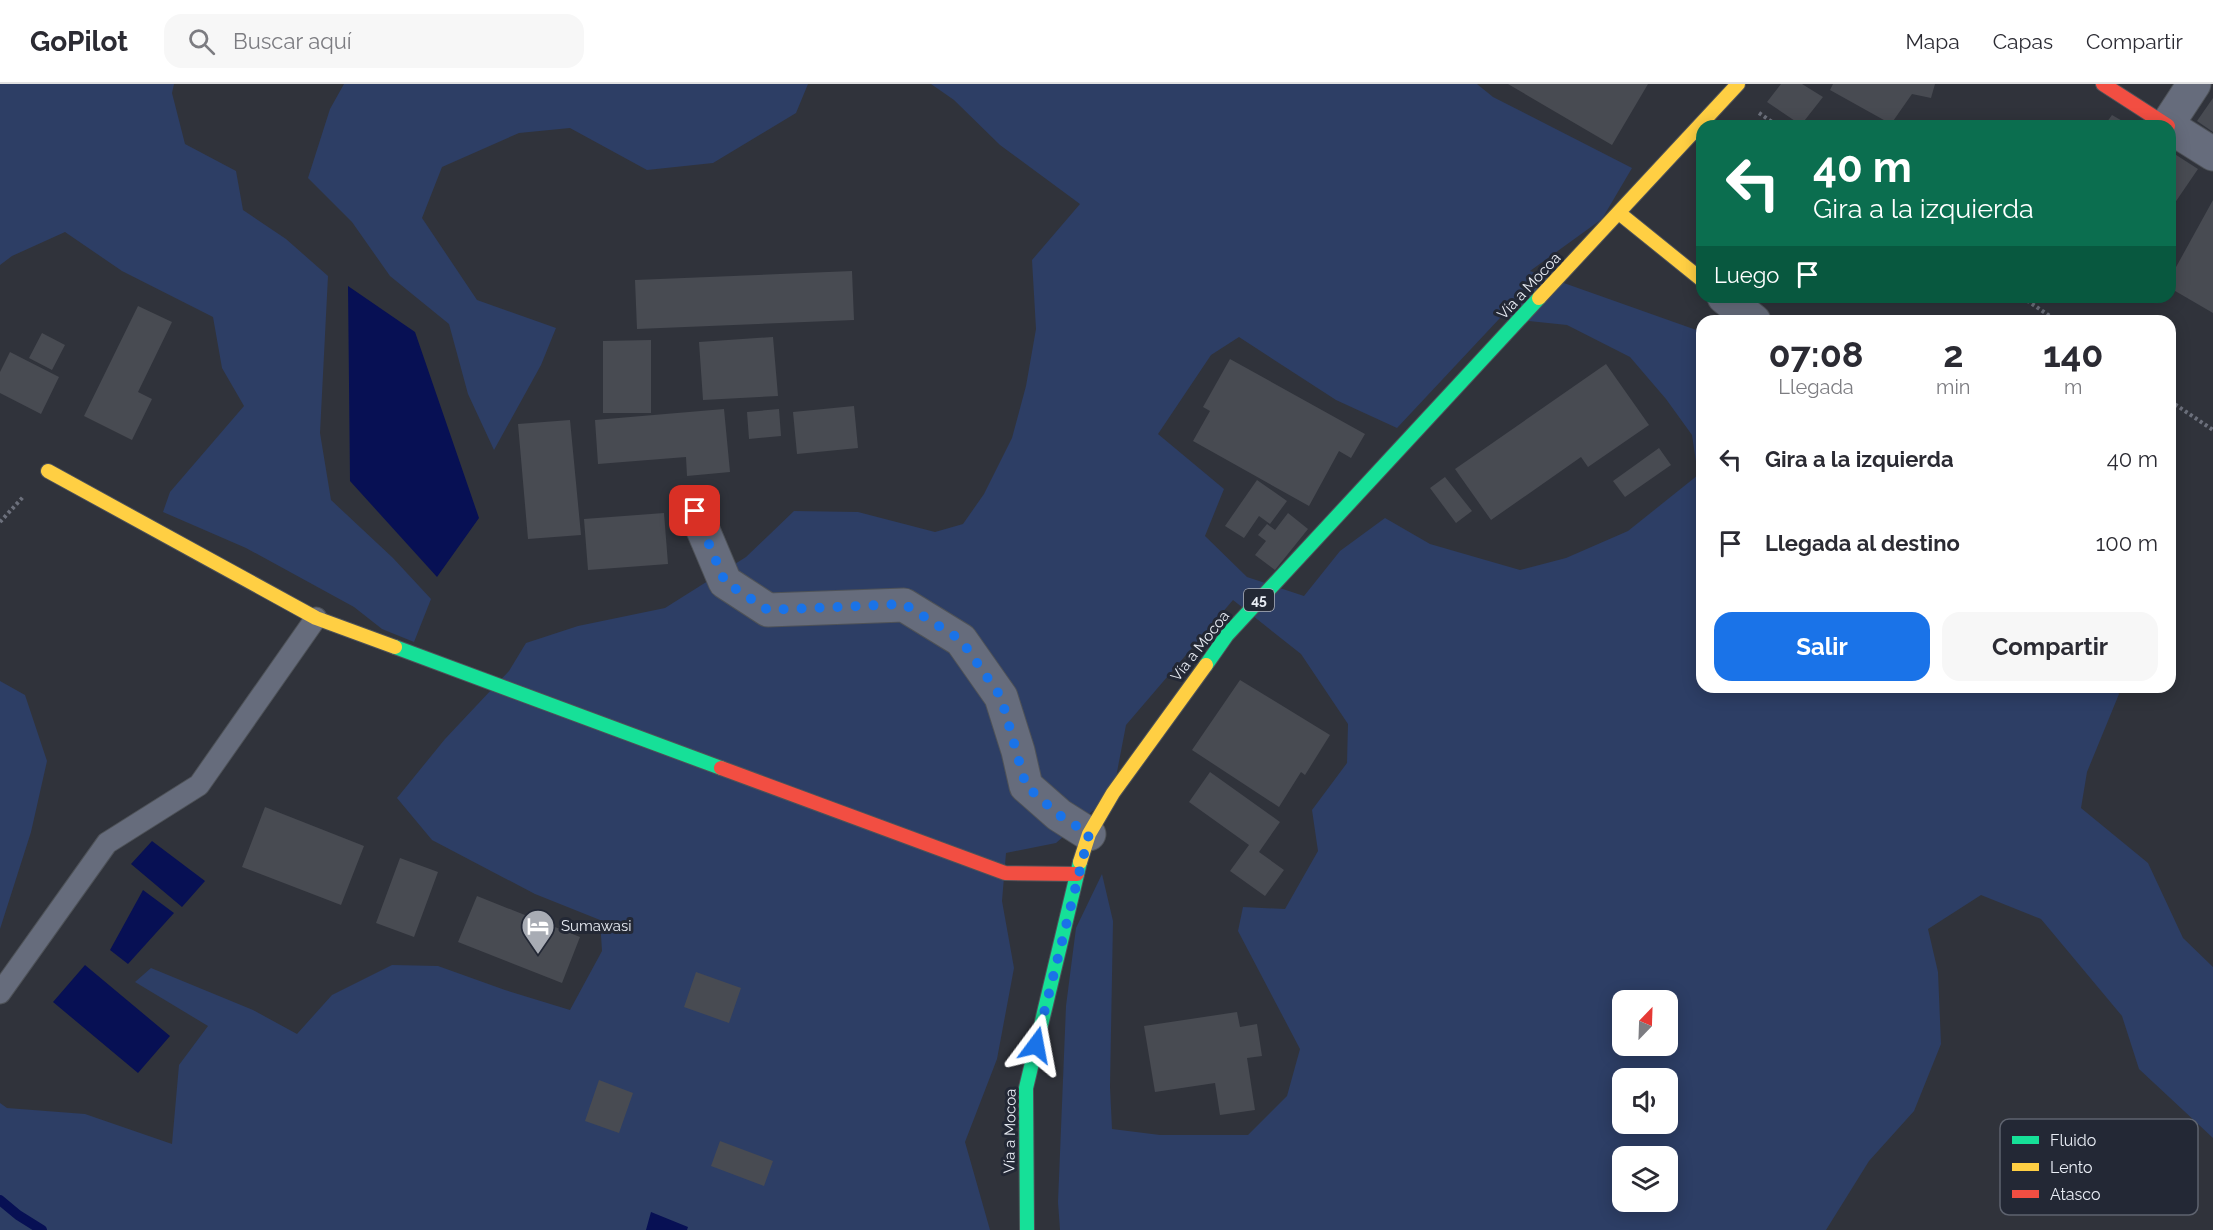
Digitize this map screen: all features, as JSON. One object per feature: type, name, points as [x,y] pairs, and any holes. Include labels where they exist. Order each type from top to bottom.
[{"type":"main road","points":[[2103,84],[2160,120]]},
{"type":"main road","name":"Vía a Mocoa","points":[[1699,120],[1728,87]]},
{"type":"main road","name":"Vía a Mocoa","points":[[1027,1230],[1026,1088],[1077,874],[1089,834],[1113,793],[1227,635],[1619,213],[1696,124]]},
{"type":"main road","points":[[1619,213],[1696,275]]},
{"type":"main road","points":[[48,471],[316,618],[1005,873],[1077,874]]},
{"type":"street","points":[[2173,120],[2194,84]]},
{"type":"street","points":[[2176,130],[2213,154]]},
{"type":"street","points":[[1732,303],[1746,315]]},
{"type":"street","points":[[695,511],[725,582],[768,610],[904,604],[961,640],[1001,697],[1026,786],[1059,815],[1089,834]]},
{"type":"lane","points":[[0,993],[107,843],[199,785],[316,618]]},
{"type":"path","points":[[2031,303],[2048,315]]},
{"type":"path","points":[[2176,405],[2213,430]]},
{"type":"shaded area","points":[[0,84],[174,84],[172,93],[185,144],[236,171],[243,210],[286,239],[328,276],[320,433],[331,500],[393,558],[431,599],[414,642],[382,629],[354,607],[246,548],[163,512],[170,492],[244,406],[222,368],[213,317],[122,271],[65,232],[12,256],[0,265]]},
{"type":"shaded area","points":[[344,84],[808,84],[796,113],[713,163],[647,170],[570,128],[519,133],[442,167],[422,218],[477,300],[556,328],[541,365],[494,450],[468,394],[449,324],[390,276],[352,222],[308,178],[330,109]]},
{"type":"shaded area","points":[[931,84],[1477,84],[1493,97],[1632,168],[1602,219],[1530,271],[1696,330],[1696,462],[1692,435],[1666,399],[1630,357],[1567,325],[1500,318],[1397,428],[1336,400],[1239,337],[1211,355],[1158,434],[1224,489],[1205,536],[1247,577],[1304,596],[1340,551],[1385,518],[1430,544],[1520,570],[1566,558],[1628,531],[1696,477],[1696,693],[2119,693],[2087,772],[2081,808],[2148,863],[2183,938],[2213,967],[2213,1138],[2198,1124],[2198,1119],[2193,1119],[2139,1069],[2122,1016],[2041,919],[1981,895],[1928,929],[1938,972],[1941,1044],[1914,1111],[1869,1161],[1826,1230],[1060,1230],[1058,1202],[1066,1006],[1076,928],[1102,874],[1113,921],[1110,1087],[1112,1129],[1160,1135],[1248,1135],[1287,1096],[1300,1049],[1238,931],[1243,907],[1285,909],[1318,851],[1312,810],[1347,763],[1348,724],[1301,654],[1233,600],[1126,725],[1113,793],[1056,843],[1006,853],[1002,901],[1014,968],[997,1059],[965,1142],[990,1230],[0,1230],[0,1103],[7,1108],[85,1114],[172,1144],[179,1065],[208,1026],[135,982],[151,968],[253,1010],[297,1034],[332,995],[392,965],[438,966],[570,1010],[602,951],[600,920],[535,894],[432,840],[397,798],[445,739],[509,671],[526,643],[578,626],[665,608],[746,557],[794,511],[858,512],[935,532],[963,524],[984,494],[1012,438],[1026,386],[1036,329],[1032,260],[1080,204],[1000,145],[954,100]]},
{"type":"shaded area","points":[[348,286],[415,332],[479,518],[437,577],[350,481]]},
{"type":"shaded area","points":[[0,681],[25,695],[47,761],[31,832],[0,929]]},
{"type":"shaded area","points":[[152,841],[205,881],[182,907],[131,864]]},
{"type":"shaded area","points":[[143,890],[174,913],[128,964],[110,950]]},
{"type":"shaded area","points":[[85,965],[170,1036],[138,1073],[53,1002]]},
{"type":"shaded area","points":[[651,1212],[688,1227],[687,1230],[646,1230]]},
{"type":"building","points":[[1508,84],[1648,84],[1612,145]]},
{"type":"building","points":[[1781,84],[1802,84],[1823,97],[1805,120],[1794,120],[1767,102]]},
{"type":"building","points":[[1833,84],[1935,84],[1931,98],[1912,94],[1894,120],[1884,120],[1830,90]]},
{"type":"building","points":[[2213,98],[2213,132],[2197,121]]},
{"type":"building","points":[[2112,115],[2121,120],[2108,120]]},
{"type":"building","points":[[2176,155],[2198,169],[2176,201]]},
{"type":"building","points":[[2213,200],[2213,313],[2176,291],[2176,267]]},
{"type":"building","points":[[852,271],[854,320],[637,329],[635,280]]},
{"type":"building","points":[[138,306],[172,322],[138,392],[152,399],[132,440],[84,416]]},
{"type":"building","points":[[42,333],[65,345],[52,370],[29,358]]},
{"type":"building","points":[[773,337],[778,396],[703,400],[699,342]]},
{"type":"building","points":[[651,340],[651,413],[603,413],[603,341]]},
{"type":"building","points":[[10,352],[59,377],[41,414],[0,393],[0,372]]},
{"type":"building","points":[[1230,359],[1365,434],[1351,458],[1339,451],[1309,506],[1193,441],[1210,411],[1203,407]]},
{"type":"building","points":[[1606,364],[1649,425],[1588,467],[1581,457],[1491,520],[1455,469]]},
{"type":"building","points":[[854,406],[858,448],[797,454],[793,412]]},
{"type":"building","points":[[724,409],[730,472],[687,476],[686,457],[598,464],[595,420]]},
{"type":"building","points":[[779,409],[781,436],[749,439],[747,412]]},
{"type":"building","points":[[570,420],[581,535],[528,539],[518,424]]},
{"type":"building","points":[[1659,448],[1671,465],[1625,497],[1613,481]]},
{"type":"building","points":[[1445,477],[1472,511],[1456,523],[1430,488]]},
{"type":"building","points":[[1257,480],[1287,501],[1270,524],[1259,516],[1244,538],[1225,526]]},
{"type":"building","points":[[664,513],[668,564],[588,570],[584,519]]},
{"type":"building","points":[[1288,513],[1308,529],[1275,570],[1255,555],[1266,541],[1258,535],[1267,524],[1275,530]]},
{"type":"building","points":[[1240,680],[1330,735],[1305,775],[1301,772],[1279,807],[1192,750]]},
{"type":"building","points":[[1210,772],[1280,822],[1259,852],[1284,870],[1265,896],[1230,871],[1249,845],[1189,802]]},
{"type":"building","points":[[265,807],[364,846],[341,905],[242,867]]},
{"type":"building","points":[[400,858],[438,872],[414,937],[376,923]]},
{"type":"building","points":[[477,896],[580,937],[562,983],[458,942]]},
{"type":"building","points":[[696,972],[741,988],[729,1023],[684,1007]]},
{"type":"building","points":[[1237,1012],[1240,1027],[1257,1024],[1262,1056],[1247,1058],[1255,1110],[1220,1115],[1215,1083],[1155,1092],[1144,1026]]},
{"type":"building","points":[[599,1080],[633,1093],[619,1133],[585,1121]]},
{"type":"building","points":[[720,1141],[773,1161],[764,1186],[711,1166]]},
{"type":"waterway","points":[[0,1200],[42,1230]]},
{"type":"traffic: fast","points":[[1206,665],[1227,635],[1539,298]]},
{"type":"traffic: fast","points":[[395,647],[721,768]]},
{"type":"traffic: fast","points":[[1027,1230],[1026,1088],[1080,862]]},
{"type":"traffic: slow","points":[[1705,120],[1738,84]]},
{"type":"traffic: slow","points":[[1539,298],[1696,129]]},
{"type":"traffic: slow","points":[[1619,213],[1696,275]]},
{"type":"traffic: slow","points":[[48,471],[316,618],[395,647]]},
{"type":"traffic: slow","points":[[1080,862],[1089,834],[1113,793],[1206,665]]},
{"type":"traffic: jam","points":[[2103,84],[2159,120]]},
{"type":"traffic: jam","points":[[721,768],[1005,873],[1077,874]]},
{"type":"place","name":"Sumawasi","points":[[538,955]]},
{"type":"route","points":[[695,511],[725,582],[768,610],[904,604],[961,640],[1001,697],[1026,786],[1059,815],[1089,834],[1077,874],[1036,1045]]}]
